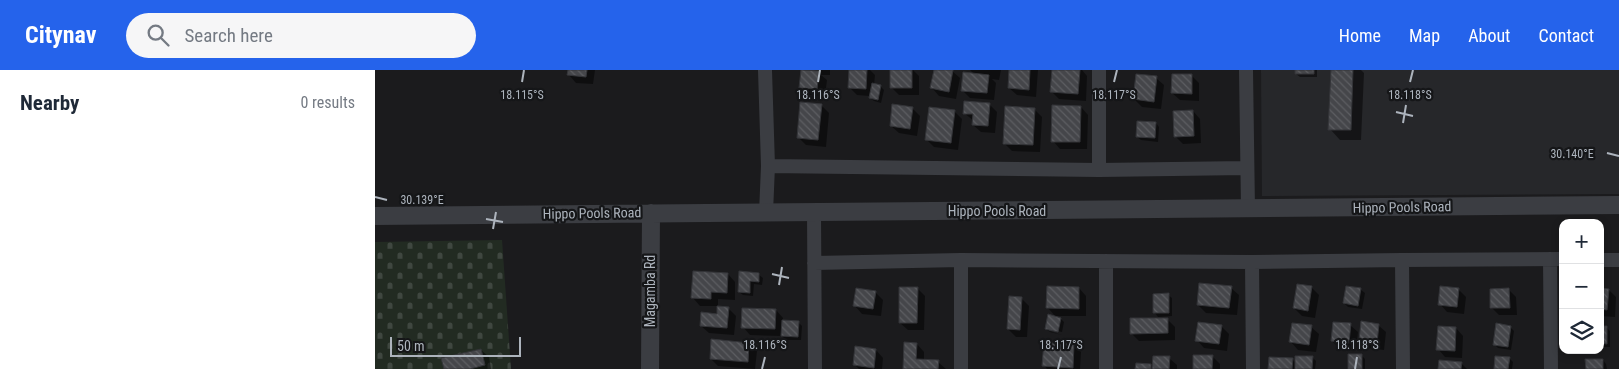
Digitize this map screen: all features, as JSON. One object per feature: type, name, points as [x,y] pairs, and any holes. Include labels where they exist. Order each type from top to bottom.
[{"type":"street","points":[[765,70],[768,166],[766,212]]},
{"type":"street","points":[[1099,70],[1099,170]]},
{"type":"street","points":[[1246,70],[1248,209]]},
{"type":"street","points":[[768,166],[1099,170],[1247,168]]},
{"type":"street","name":"Hippo Pools Road","points":[[375,216],[1619,205]]},
{"type":"street","points":[[814,212],[815,369]]},
{"type":"street","name":"Magamba Rd","points":[[650,369],[651,213]]},
{"type":"street","points":[[814,263],[961,260],[1252,262],[1556,259],[1551,369]]},
{"type":"street","points":[[961,260],[961,369]]},
{"type":"street","points":[[1402,260],[1403,369]]},
{"type":"street","points":[[1604,260],[1619,260]]},
{"type":"street","points":[[1106,261],[1107,369]]},
{"type":"street","points":[[1252,262],[1253,369]]},
{"type":"shaded area","points":[[1261,70],[1619,70],[1619,194],[1262,196]]},
{"type":"green space","points":[[502,240],[511,369],[375,369],[375,242]]},
{"type":"building","points":[[568,70],[587,70],[586,77],[567,75]]},
{"type":"building","points":[[801,70],[819,71],[817,89],[799,88]]},
{"type":"building","points":[[849,70],[867,70],[866,89],[848,88]]},
{"type":"building","points":[[890,70],[912,70],[912,88],[890,88]]},
{"type":"building","points":[[934,70],[953,70],[949,92],[930,88]]},
{"type":"building","points":[[1009,70],[1030,70],[1029,90],[1008,88]]},
{"type":"building","points":[[1052,70],[1080,70],[1078,94],[1050,92]]},
{"type":"building","points":[[1295,70],[1314,70],[1314,74],[1295,74]]},
{"type":"building","points":[[1331,70],[1353,70],[1351,130],[1328,130]]},
{"type":"building","points":[[963,72],[989,75],[987,93],[961,91]]},
{"type":"building","points":[[1136,74],[1157,76],[1154,102],[1133,99]]},
{"type":"building","points":[[1172,74],[1192,74],[1192,94],[1171,93]]},
{"type":"building","points":[[872,83],[881,85],[878,100],[869,98]]},
{"type":"building","points":[[964,101],[990,103],[988,126],[972,125],[973,114],[963,114]]},
{"type":"building","points":[[800,102],[822,104],[818,140],[797,138]]},
{"type":"building","points":[[892,104],[913,107],[910,129],[890,126]]},
{"type":"building","points":[[1052,105],[1081,106],[1080,142],[1051,142]]},
{"type":"building","points":[[1005,106],[1035,108],[1033,145],[1003,144]]},
{"type":"building","points":[[929,107],[955,110],[951,143],[925,140]]},
{"type":"building","points":[[1193,110],[1194,136],[1174,137],[1173,111]]},
{"type":"building","points":[[1137,121],[1156,122],[1155,138],[1136,137]]},
{"type":"building","points":[[693,271],[728,273],[727,293],[711,292],[711,299],[691,298]]},
{"type":"building","points":[[739,271],[759,273],[759,282],[750,281],[750,293],[738,292]]},
{"type":"building","points":[[1199,283],[1232,286],[1229,308],[1197,305]]},
{"type":"building","points":[[1297,284],[1312,286],[1308,311],[1293,308]]},
{"type":"building","points":[[1047,286],[1079,287],[1079,309],[1046,308]]},
{"type":"building","points":[[1346,286],[1361,288],[1358,306],[1343,303]]},
{"type":"building","points":[[1440,286],[1459,288],[1457,307],[1438,305]]},
{"type":"building","points":[[899,287],[918,287],[917,323],[899,323]]},
{"type":"building","points":[[856,288],[876,291],[873,309],[853,306]]},
{"type":"building","points":[[1509,288],[1510,308],[1490,308],[1490,289]]},
{"type":"building","points":[[1604,288],[1609,289],[1607,310],[1604,310]]},
{"type":"building","points":[[1169,293],[1169,313],[1153,313],[1153,294]]},
{"type":"building","points":[[1009,296],[1022,297],[1020,330],[1007,329]]},
{"type":"building","points":[[717,306],[729,307],[727,328],[700,326],[701,312],[717,314]]},
{"type":"building","points":[[742,308],[776,309],[775,329],[741,328]]},
{"type":"building","points":[[1048,314],[1061,318],[1058,332],[1045,329]]},
{"type":"building","points":[[1130,318],[1168,318],[1168,333],[1130,334]]},
{"type":"building","points":[[782,320],[799,321],[798,337],[781,336]]},
{"type":"building","points":[[1361,321],[1379,324],[1377,343],[1359,341]]},
{"type":"building","points":[[1198,322],[1222,325],[1219,344],[1195,341]]},
{"type":"building","points":[[1333,322],[1351,323],[1349,343],[1331,341]]},
{"type":"building","points":[[1292,323],[1312,325],[1309,345],[1289,342]]},
{"type":"building","points":[[1496,323],[1511,326],[1508,347],[1493,345]]},
{"type":"building","points":[[1438,326],[1456,327],[1455,351],[1436,350]]},
{"type":"building","points":[[1604,326],[1607,326],[1607,344],[1604,344]]},
{"type":"building","points":[[711,339],[749,343],[748,362],[710,359]]},
{"type":"building","points":[[904,342],[917,343],[916,359],[939,360],[938,369],[903,369]]},
{"type":"building","points":[[1044,342],[1074,344],[1073,368],[1042,366]]},
{"type":"building","points":[[855,346],[876,349],[874,368],[853,365]]},
{"type":"building","points":[[481,349],[485,365],[470,369],[444,369],[441,358]]},
{"type":"building","points":[[1348,354],[1362,354],[1362,369],[1348,369]]},
{"type":"building","points":[[1193,355],[1213,355],[1212,369],[1193,369]]},
{"type":"building","points":[[1153,356],[1170,356],[1169,369],[1152,369]]},
{"type":"building","points":[[1295,356],[1313,356],[1312,369],[1295,369]]},
{"type":"building","points":[[1495,356],[1510,357],[1508,369],[1494,369]]},
{"type":"building","points":[[1269,357],[1293,358],[1292,369],[1268,369]]},
{"type":"building","points":[[1585,359],[1603,359],[1603,369],[1586,369]]},
{"type":"building","points":[[1439,360],[1462,362],[1461,369],[1438,369]]},
{"type":"building","points":[[1136,363],[1151,364],[1151,369],[1135,369]]}]
